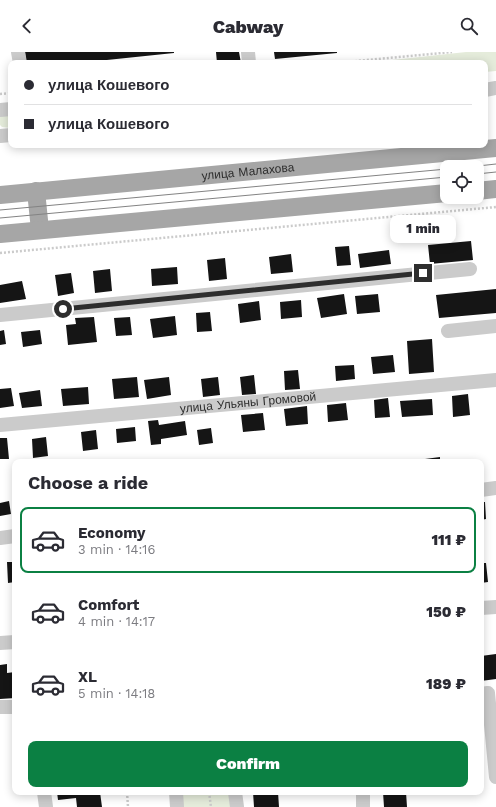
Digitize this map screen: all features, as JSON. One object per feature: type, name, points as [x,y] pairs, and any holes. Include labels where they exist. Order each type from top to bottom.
[{"type":"main road","name":"улица Малахова","points":[[0,195],[496,148]]},
{"type":"main road","points":[[484,190],[496,189]]},
{"type":"main road","points":[[36,191],[40,230]]},
{"type":"main road","points":[[0,234],[440,195]]},
{"type":"street","points":[[0,315],[470,269]]},
{"type":"street","points":[[448,330],[496,326]]},
{"type":"street","name":"улица Ульяны Громовой","points":[[0,425],[496,380]]},
{"type":"street","points":[[484,490],[496,488]]},
{"type":"street","points":[[0,538],[12,536]]},
{"type":"street","points":[[484,608],[496,606]]},
{"type":"street","points":[[0,643],[12,642]]},
{"type":"street","points":[[488,693],[496,777]]},
{"type":"street","points":[[0,707],[12,707]]},
{"type":"street","points":[[44,795],[46,807]]},
{"type":"street","points":[[176,795],[177,807]]},
{"type":"street","points":[[235,795],[236,807]]},
{"type":"street","points":[[363,795],[363,807]]},
{"type":"path","points":[[367,60],[452,52]]},
{"type":"path","points":[[0,253],[496,207]]},
{"type":"path","points":[[127,795],[128,807]]},
{"type":"path","points":[[209,795],[211,807]]},
{"type":"green space","points":[[466,52],[496,52],[496,71],[488,72],[488,60],[392,60]]},
{"type":"green space","points":[[8,115],[8,128],[2,127],[0,125],[0,116]]},
{"type":"green space","points":[[180,795],[230,795],[231,807],[181,807]]},
{"type":"building","points":[[25,52],[174,52],[107,60],[26,60]]},
{"type":"building","points":[[216,52],[239,52],[240,60],[217,60]]},
{"type":"building","points":[[274,52],[337,52],[337,53],[275,59]]},
{"type":"building","points":[[471,241],[473,260],[430,264],[428,245]]},
{"type":"building","points":[[349,246],[351,265],[337,266],[335,247]]},
{"type":"building","points":[[389,250],[391,264],[360,268],[358,254]]},
{"type":"building","points":[[291,254],[293,272],[271,274],[269,257]]},
{"type":"building","points":[[225,258],[227,279],[209,281],[207,260]]},
{"type":"building","points":[[177,267],[178,284],[152,286],[151,269]]},
{"type":"building","points":[[110,269],[112,291],[95,293],[93,271]]},
{"type":"building","points":[[71,273],[74,293],[58,296],[55,275]]},
{"type":"building","points":[[22,281],[26,299],[0,303],[0,285]]},
{"type":"building","points":[[496,289],[496,313],[439,318],[436,295]]},
{"type":"building","points":[[344,294],[347,314],[321,318],[317,298]]},
{"type":"building","points":[[378,294],[380,312],[357,314],[355,296]]},
{"type":"building","points":[[301,300],[302,317],[281,319],[280,302]]},
{"type":"building","points":[[259,301],[261,320],[240,323],[238,304]]},
{"type":"building","points":[[210,312],[212,331],[197,332],[196,313]]},
{"type":"building","points":[[175,316],[177,335],[153,338],[150,319]]},
{"type":"building","points":[[94,317],[97,342],[68,345],[66,325],[76,324],[75,318]]},
{"type":"building","points":[[130,317],[132,335],[116,336],[114,318]]},
{"type":"building","points":[[4,330],[6,344],[0,345],[0,331]]},
{"type":"building","points":[[40,330],[42,344],[23,347],[21,332]]},
{"type":"building","points":[[432,339],[434,372],[409,374],[407,341]]},
{"type":"building","points":[[393,355],[395,372],[373,374],[371,357]]},
{"type":"building","points":[[354,365],[355,379],[336,381],[335,366]]},
{"type":"building","points":[[298,370],[300,389],[285,390],[284,371]]},
{"type":"building","points":[[254,375],[256,394],[242,395],[240,377]]},
{"type":"building","points":[[137,377],[139,397],[114,399],[112,379]]},
{"type":"building","points":[[169,377],[171,395],[147,399],[144,380]]},
{"type":"building","points":[[218,377],[220,395],[203,397],[201,379]]},
{"type":"building","points":[[88,387],[89,404],[63,406],[61,389]]},
{"type":"building","points":[[11,388],[14,406],[0,408],[0,389]]},
{"type":"building","points":[[40,390],[42,406],[22,408],[19,393]]},
{"type":"building","points":[[468,394],[470,415],[453,417],[452,396]]},
{"type":"building","points":[[388,398],[390,417],[375,418],[374,400]]},
{"type":"building","points":[[432,399],[433,415],[402,417],[400,401]]},
{"type":"building","points":[[346,403],[348,420],[328,422],[327,405]]},
{"type":"building","points":[[307,406],[308,424],[286,426],[284,409]]},
{"type":"building","points":[[263,413],[265,430],[243,432],[241,415]]},
{"type":"building","points":[[158,420],[159,425],[185,421],[187,435],[161,439],[161,444],[151,445],[148,421]]},
{"type":"building","points":[[135,427],[136,441],[117,443],[116,429]]},
{"type":"building","points":[[211,428],[213,443],[199,445],[197,430]]},
{"type":"building","points":[[96,430],[98,449],[83,451],[81,432]]},
{"type":"building","points":[[46,437],[48,456],[33,458],[32,439]]},
{"type":"building","points":[[0,438],[7,438],[9,459],[0,459]]},
{"type":"building","points":[[440,457],[440,459],[425,459]]},
{"type":"building","points":[[9,501],[11,514],[0,516],[0,503]]},
{"type":"building","points":[[484,502],[485,502],[486,519],[484,519]]},
{"type":"building","points":[[7,562],[12,562],[12,582],[8,583]]},
{"type":"building","points":[[484,563],[486,563],[488,582],[484,583]]},
{"type":"building","points":[[496,654],[496,679],[484,681],[484,656]]},
{"type":"building","points":[[7,664],[7,673],[12,672],[12,698],[0,699],[0,665]]},
{"type":"building","points":[[57,795],[100,795],[102,807],[77,807],[76,798],[58,800]]},
{"type":"building","points":[[253,795],[278,795],[279,807],[254,807]]},
{"type":"building","points":[[383,795],[406,795],[407,807],[384,807]]},
{"type":"tram line","points":[[484,165],[496,164]]},
{"type":"tram line","points":[[0,210],[440,170]]},
{"type":"tram line","points":[[484,173],[496,172]]},
{"type":"tram line","points":[[0,218],[440,178]]},
{"type":"route","points":[[63,309],[423,273]]}]
